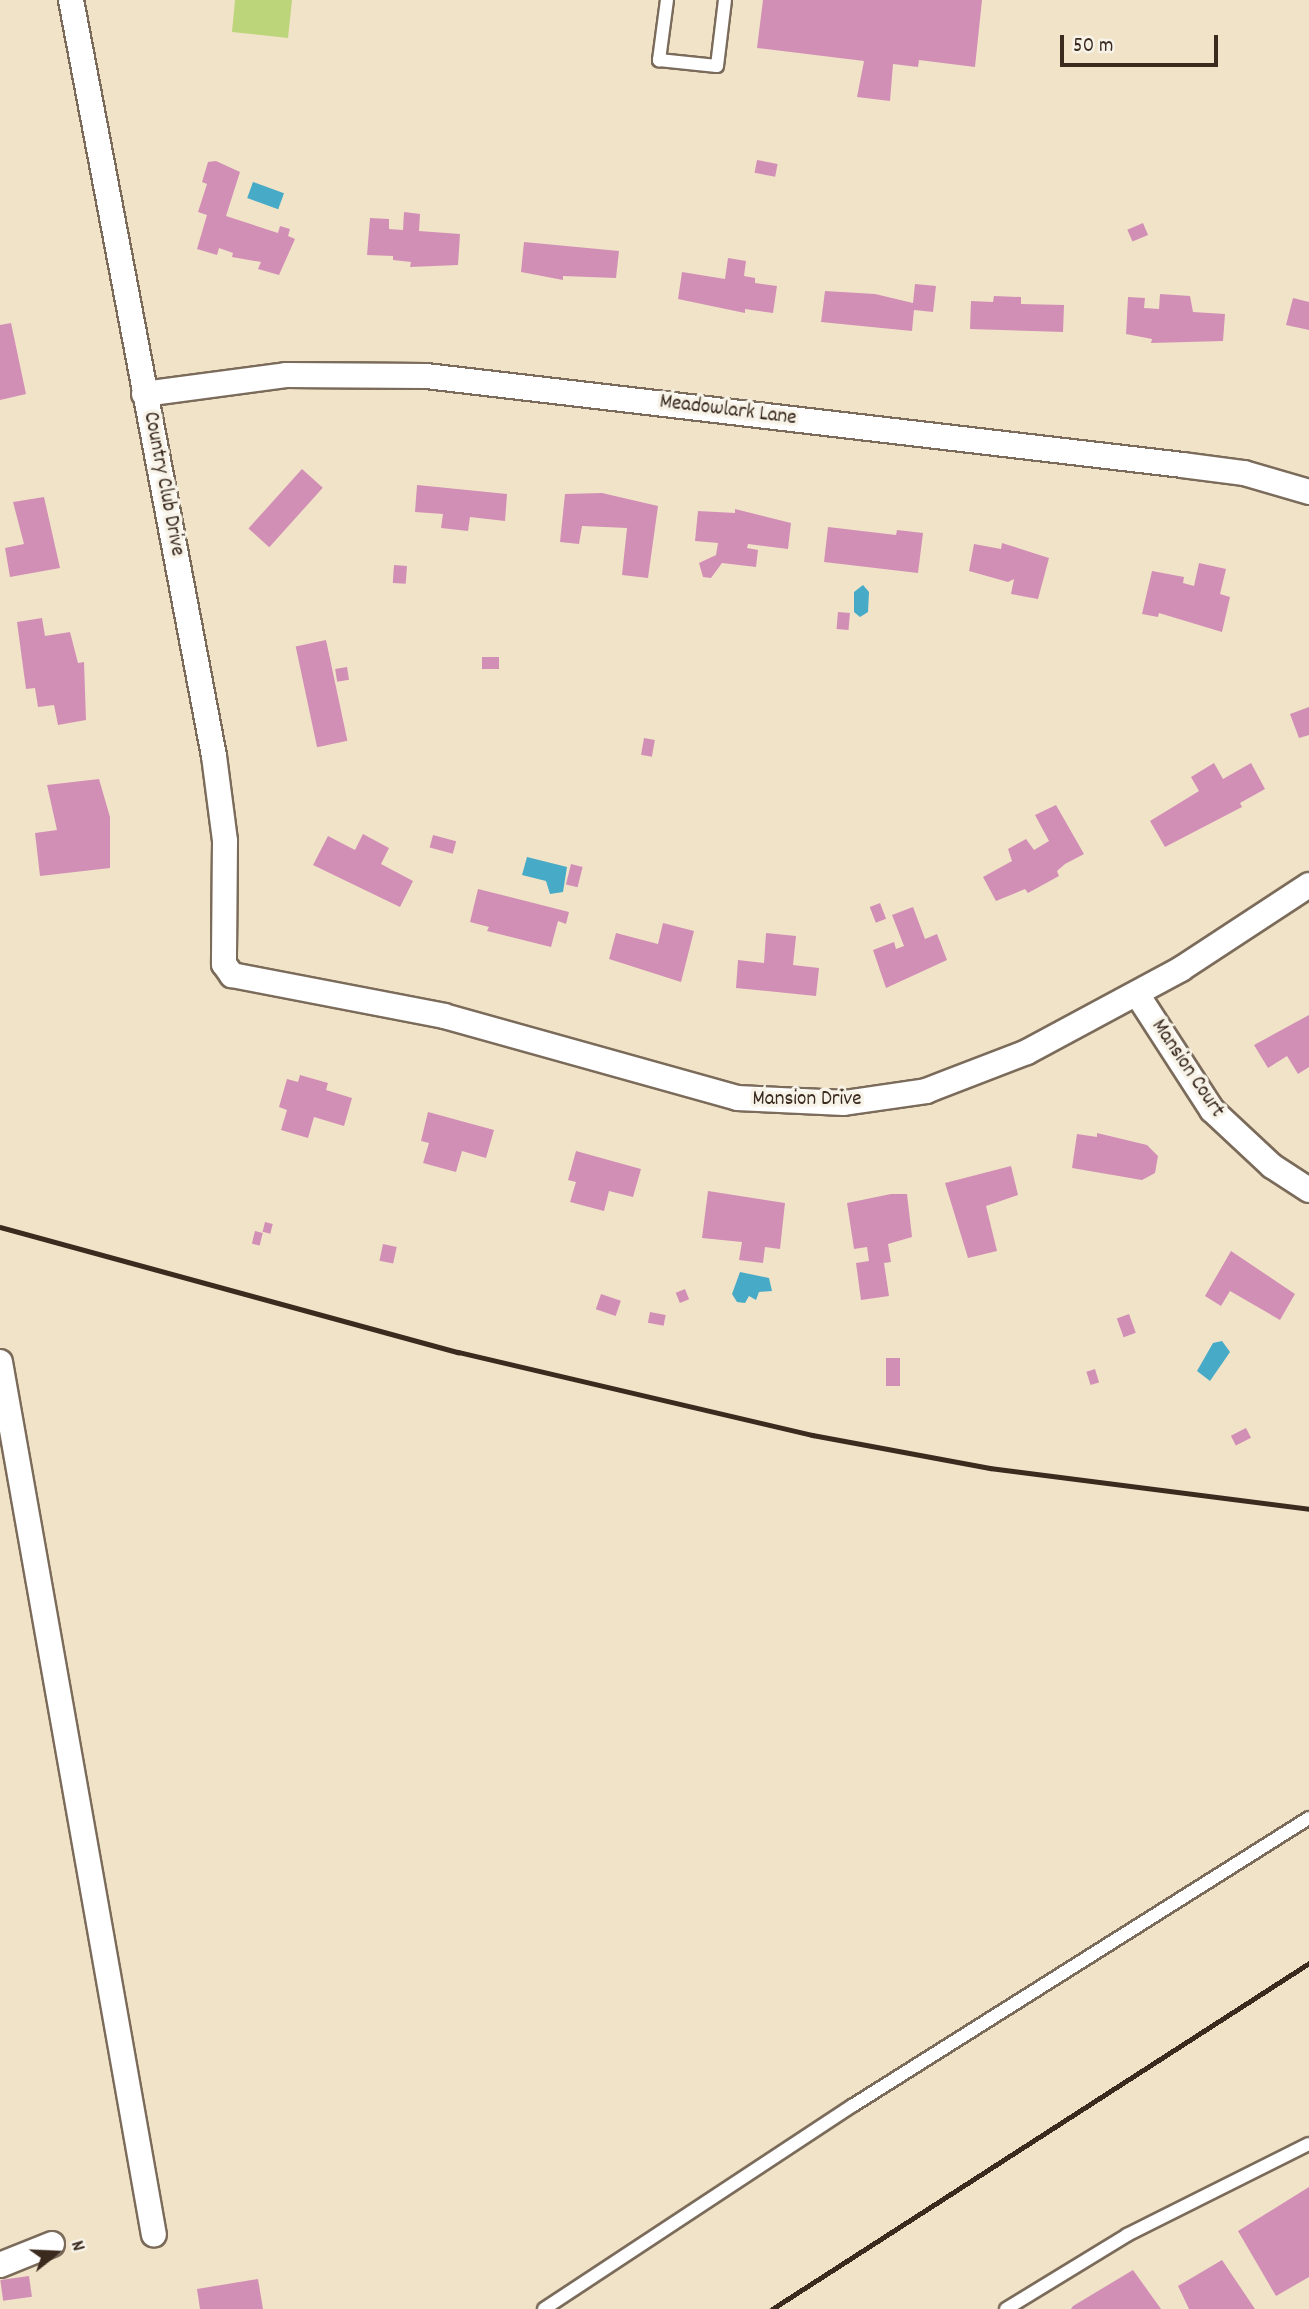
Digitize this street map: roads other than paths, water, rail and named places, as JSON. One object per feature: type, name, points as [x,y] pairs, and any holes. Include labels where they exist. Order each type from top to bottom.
[{"type":"street","name":"Country Club Drive","points":[[71,0],[221,803],[227,970]]},
{"type":"street","name":"Meadowlark Lane","points":[[144,394],[286,375],[426,376],[1244,473],[1309,492]]},
{"type":"street","name":"Mansion Drive","points":[[227,970],[263,985],[444,1016],[701,1090],[782,1104],[844,1104],[926,1091],[1027,1052],[1137,994],[1259,922],[1309,885]]},
{"type":"street","name":"Mansion Court","points":[[1137,994],[1212,1110],[1272,1166],[1309,1190]]},
{"type":"street","points":[[0,1362],[155,2235]]},
{"type":"street","points":[[0,2265],[52,2244]]},
{"type":"lane","points":[[667,0],[659,60],[718,66],[724,0]]},
{"type":"lane","points":[[544,2309],[852,2106],[1309,1818]]},
{"type":"lane","points":[[1006,2309],[1127,2235],[1309,2144]]},
{"type":"water","points":[[253,182],[284,193],[278,209],[247,198]]},
{"type":"water","points":[[863,585],[869,592],[868,612],[860,617],[854,612],[854,592]]},
{"type":"water","points":[[527,857],[567,867],[563,892],[550,894],[546,881],[522,875]]},
{"type":"water","points":[[740,1272],[769,1278],[772,1291],[759,1292],[756,1300],[749,1296],[745,1303],[737,1302],[732,1294]]},
{"type":"water","points":[[1222,1341],[1230,1352],[1210,1381],[1197,1371],[1213,1343]]},
{"type":"railway","points":[[0,1227],[458,1352],[812,1435],[990,1468],[1309,1509]]},
{"type":"railway","points":[[772,2309],[1309,1963]]}]
